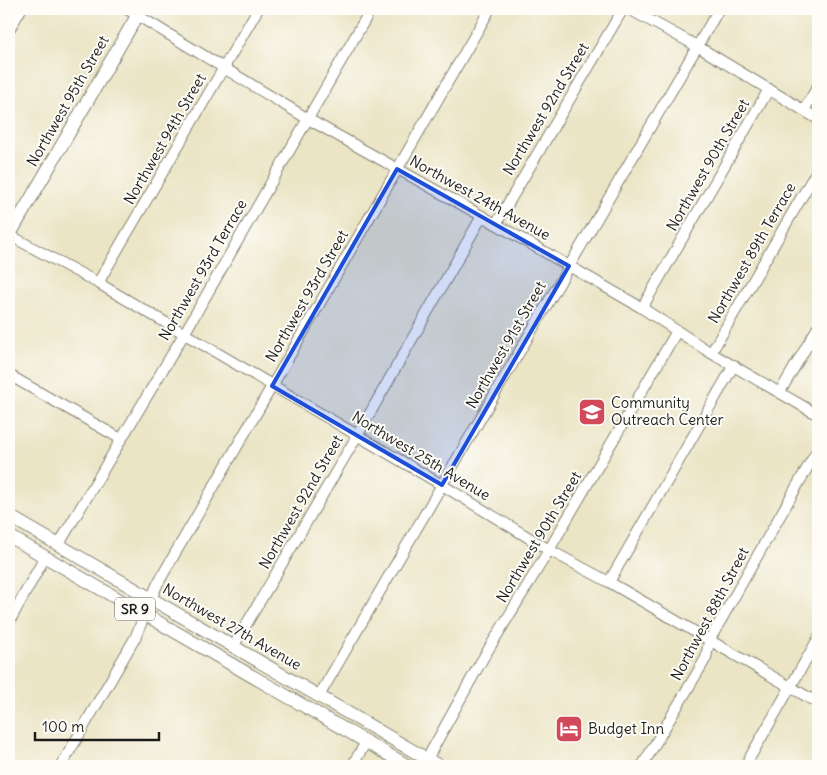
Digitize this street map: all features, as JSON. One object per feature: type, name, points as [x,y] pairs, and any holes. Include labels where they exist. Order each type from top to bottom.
[{"type":"main road","name":"Northwest 95th Street","points":[[9,235],[135,11]]},
{"type":"main road","name":"Northwest 27th Avenue","points":[[9,516],[357,718],[426,762],[439,766]]},
{"type":"main road","points":[[34,531],[45,557],[66,557],[110,582],[116,584],[122,581]]},
{"type":"main road","name":"SR 9","points":[[9,536],[408,766]]},
{"type":"main road","points":[[145,614],[162,617],[218,648],[233,647],[236,656],[234,665]]},
{"type":"main road","points":[[357,718],[366,742],[386,743],[426,762]]},
{"type":"street","points":[[9,30],[21,9]]},
{"type":"street","name":"Northwest 94th Street","points":[[98,283],[258,9]]},
{"type":"street","name":"Northwest 93rd Terrace","points":[[59,544],[184,334],[371,9]]},
{"type":"street","name":"Northwest 93rd Street","points":[[151,598],[490,9]]},
{"type":"street","name":"Northwest 92nd Street","points":[[496,224],[623,9]]},
{"type":"street","points":[[629,9],[697,46],[818,119]]},
{"type":"street","name":"Northwest 91st Street","points":[[319,696],[719,9]]},
{"type":"street","name":"Northwest 24th Avenue","points":[[135,11],[223,68],[308,119],[642,308],[711,353],[818,415]]},
{"type":"street","points":[[804,110],[818,86]]},
{"type":"street","name":"Northwest 90th Street","points":[[642,308],[769,89]]},
{"type":"street","name":"Northwest 89th Terrace","points":[[711,353],[818,169]]},
{"type":"street","name":"Northwest 92nd Street","points":[[233,647],[357,436],[482,216]]},
{"type":"street","name":"Northwest 25th Avenue","points":[[9,235],[98,283],[549,550],[609,582],[818,703]]},
{"type":"street","points":[[780,392],[818,327]]},
{"type":"street","name":"Northwest 90th Street","points":[[426,762],[482,660],[549,550],[677,331]]},
{"type":"street","points":[[609,582],[734,365]]},
{"type":"street","points":[[9,375],[121,439]]},
{"type":"street","name":"Northwest 88th Street","points":[[642,766],[706,658],[709,641],[818,449]]},
{"type":"street","points":[[9,622],[45,557]]},
{"type":"street","points":[[61,766],[135,638],[145,614]]},
{"type":"street","points":[[745,766],[818,639]]},
{"type":"street","points":[[352,766],[366,742]]},
{"type":"highlighted area","points":[[397,169],[569,266],[442,485],[272,386]]},
{"type":"place","name":"Community Outreach Center","points":[[592,412]]},
{"type":"place","name":"Budget Inn","points":[[569,729]]}]
